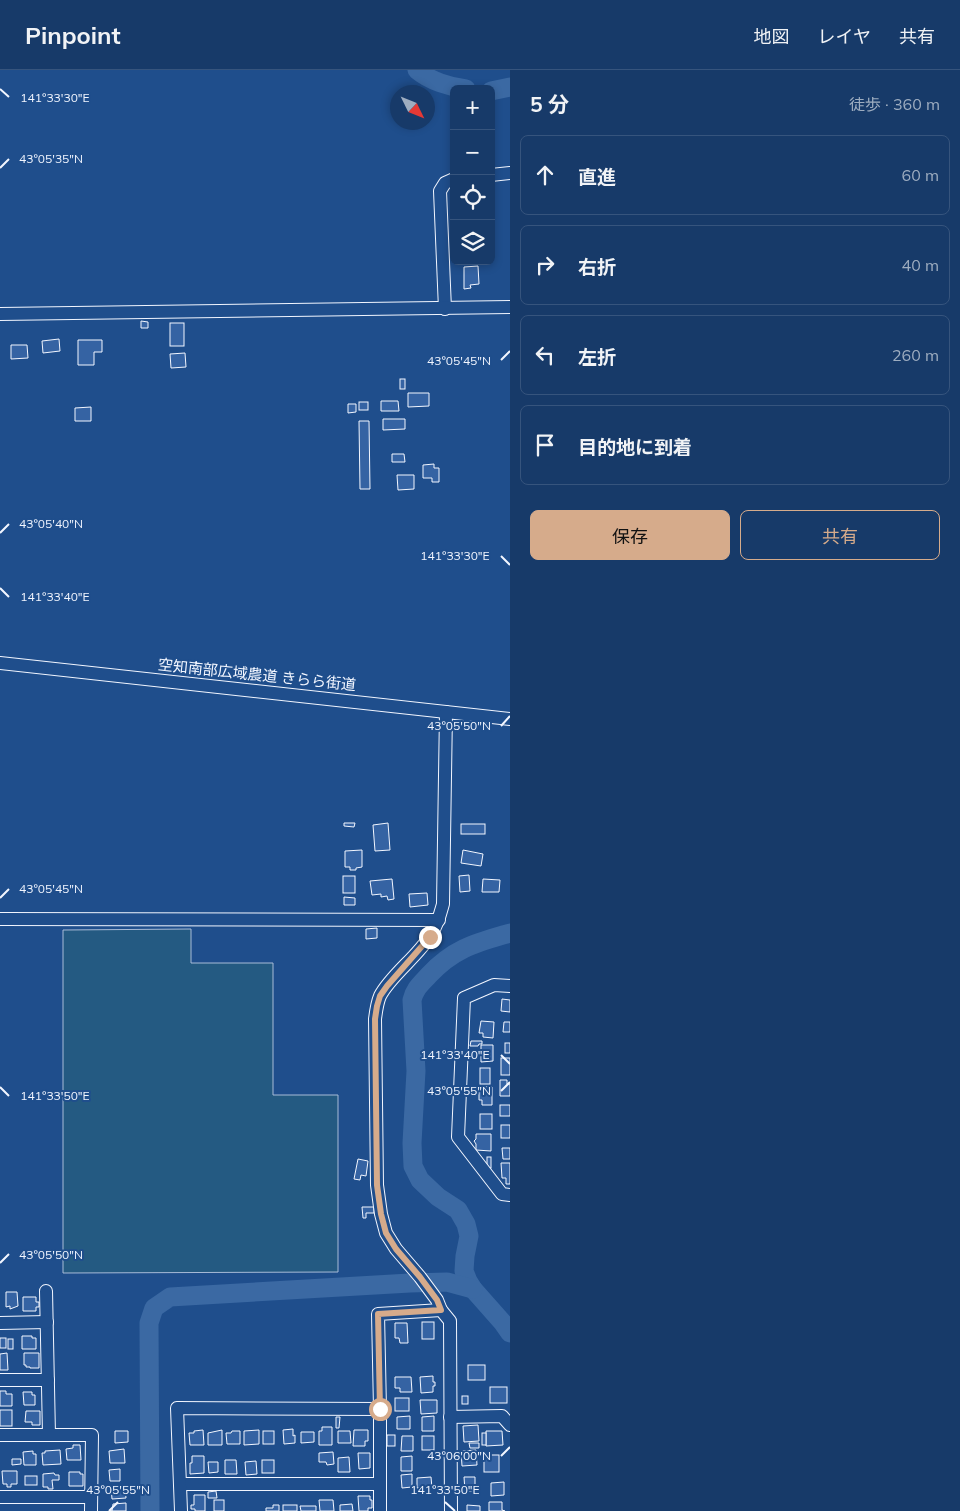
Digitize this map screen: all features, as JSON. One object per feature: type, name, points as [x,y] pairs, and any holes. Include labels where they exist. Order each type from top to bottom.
[{"type":"street","points":[[495,175],[510,173]]},
{"type":"street","points":[[445,309],[440,191],[445,183],[450,181]]},
{"type":"street","points":[[0,314],[510,308]]},
{"type":"street","name":"空知南部広域農道 きらら街道","points":[[0,663],[510,719]]},
{"type":"street","points":[[446,712],[443,904],[439,920],[430,937],[380,996],[375,1019],[377,1185],[381,1214],[386,1233],[396,1249],[420,1277],[450,1321],[451,1511]]},
{"type":"street","points":[[0,919],[439,920]]},
{"type":"street","points":[[510,986],[494,985],[464,998],[458,1136],[502,1194],[510,1195]]},
{"type":"street","points":[[46,1291],[49,1435]]},
{"type":"street","points":[[380,1511],[378,1314],[441,1310]]},
{"type":"street","points":[[0,1323],[46,1322]]},
{"type":"street","points":[[0,1380],[48,1380]]},
{"type":"street","points":[[181,1511],[177,1408],[380,1409]]},
{"type":"street","points":[[450,1417],[502,1416],[510,1425]]},
{"type":"street","points":[[0,1435],[92,1435],[91,1511]]},
{"type":"street","points":[[180,1484],[380,1484]]},
{"type":"street","points":[[0,1497],[91,1497]]},
{"type":"shaded area","points":[[191,929],[191,963],[273,963],[273,1095],[338,1095],[338,1272],[63,1273],[63,930]]},
{"type":"building","points":[[478,266],[479,284],[470,285],[471,288],[464,289],[464,267]]},
{"type":"building","points":[[141,321],[148,322],[148,328],[141,328]]},
{"type":"building","points":[[170,323],[184,323],[184,346],[170,346]]},
{"type":"building","points":[[59,339],[60,351],[43,353],[42,341]]},
{"type":"building","points":[[78,340],[102,340],[102,352],[94,352],[94,365],[78,365]]},
{"type":"building","points":[[11,345],[27,345],[28,358],[11,359]]},
{"type":"building","points":[[185,353],[186,367],[171,368],[170,354]]},
{"type":"building","points":[[400,379],[405,379],[405,389],[400,389]]},
{"type":"building","points":[[408,393],[429,393],[429,406],[408,407]]},
{"type":"building","points":[[381,401],[398,401],[399,411],[381,411]]},
{"type":"building","points":[[359,402],[368,402],[368,410],[359,410]]},
{"type":"building","points":[[348,404],[356,404],[356,412],[348,413]]},
{"type":"building","points":[[91,407],[91,421],[75,421],[75,408]]},
{"type":"building","points":[[383,419],[405,419],[405,429],[383,430]]},
{"type":"building","points":[[359,421],[369,421],[370,489],[360,489]]},
{"type":"building","points":[[392,454],[404,454],[405,462],[392,462]]},
{"type":"building","points":[[434,464],[434,468],[439,468],[439,482],[432,482],[432,478],[423,478],[423,465]]},
{"type":"building","points":[[397,475],[414,475],[414,489],[398,490]]},
{"type":"building","points":[[344,823],[355,823],[354,827],[344,826]]},
{"type":"building","points":[[388,823],[390,850],[375,851],[373,825]]},
{"type":"building","points":[[461,824],[485,824],[485,834],[461,834]]},
{"type":"building","points":[[362,850],[362,867],[350,870],[350,867],[345,867],[345,851]]},
{"type":"building","points":[[463,850],[483,854],[481,866],[461,863]]},
{"type":"building","points":[[469,875],[470,891],[460,892],[459,876]]},
{"type":"building","points":[[343,876],[355,876],[355,893],[343,893]]},
{"type":"building","points":[[392,879],[394,899],[388,900],[387,896],[381,897],[381,894],[372,895],[370,881]]},
{"type":"building","points":[[483,879],[500,880],[499,892],[482,892]]},
{"type":"building","points":[[427,893],[428,905],[410,907],[409,894]]},
{"type":"building","points":[[344,897],[355,898],[355,905],[344,905]]},
{"type":"building","points":[[377,928],[377,938],[366,939],[366,929]]},
{"type":"building","points":[[502,999],[510,1000],[510,1012],[501,1011]]},
{"type":"building","points":[[481,1021],[494,1022],[493,1038],[483,1037],[483,1033],[479,1033]]},
{"type":"building","points":[[504,1022],[510,1022],[510,1032],[503,1032]]},
{"type":"building","points":[[471,1041],[482,1041],[482,1044],[470,1046]]},
{"type":"building","points":[[505,1043],[510,1043],[510,1053],[505,1053]]},
{"type":"building","points":[[481,1045],[493,1045],[493,1061],[481,1062]]},
{"type":"building","points":[[501,1058],[510,1058],[510,1075],[501,1075]]},
{"type":"building","points":[[480,1068],[490,1068],[490,1084],[480,1084]]},
{"type":"building","points":[[500,1080],[507,1080],[507,1084],[510,1084],[510,1096],[500,1096]]},
{"type":"building","points":[[479,1087],[492,1087],[492,1105],[482,1105],[482,1100],[479,1100]]},
{"type":"building","points":[[500,1105],[510,1105],[510,1116],[500,1116]]},
{"type":"building","points":[[480,1114],[492,1114],[492,1129],[480,1129]]},
{"type":"building","points":[[501,1125],[510,1125],[510,1138],[501,1138]]},
{"type":"building","points":[[476,1134],[491,1134],[491,1151],[476,1150],[474,1141]]},
{"type":"building","points":[[502,1148],[510,1148],[510,1159],[503,1159]]},
{"type":"building","points":[[487,1157],[491,1157],[491,1168],[487,1168]]},
{"type":"building","points":[[358,1159],[368,1161],[366,1176],[361,1175],[360,1180],[354,1179]]},
{"type":"building","points":[[501,1163],[510,1163],[510,1184],[506,1184],[506,1178],[502,1178]]},
{"type":"building","points":[[362,1207],[374,1207],[374,1213],[366,1213],[366,1218],[363,1218]]},
{"type":"building","points":[[6,1292],[17,1292],[18,1306],[10,1309],[10,1306],[6,1307]]},
{"type":"building","points":[[23,1297],[36,1297],[39,1307],[36,1307],[36,1311],[23,1311]]},
{"type":"building","points":[[422,1322],[434,1322],[434,1339],[422,1339]]},
{"type":"building","points":[[395,1323],[407,1323],[408,1343],[400,1343],[399,1338],[395,1338]]},
{"type":"building","points":[[22,1336],[36,1338],[36,1349],[22,1349]]},
{"type":"building","points":[[0,1338],[6,1338],[6,1348],[0,1348]]},
{"type":"building","points":[[8,1339],[13,1339],[13,1349],[8,1349]]},
{"type":"building","points":[[7,1353],[8,1370],[0,1370],[0,1354]]},
{"type":"building","points":[[24,1353],[39,1353],[39,1368],[30,1368],[24,1365]]},
{"type":"building","points":[[468,1365],[485,1365],[485,1380],[468,1380]]},
{"type":"building","points":[[433,1376],[435,1386],[433,1386],[433,1392],[421,1393],[420,1377]]},
{"type":"building","points":[[395,1377],[411,1377],[412,1392],[400,1392],[400,1388],[395,1388]]},
{"type":"building","points":[[490,1387],[507,1387],[507,1403],[490,1403]]},
{"type":"building","points":[[0,1391],[12,1394],[12,1406],[0,1406]]},
{"type":"building","points":[[23,1392],[32,1392],[32,1395],[35,1395],[35,1405],[24,1405]]},
{"type":"building","points":[[462,1396],[468,1396],[468,1404],[462,1404]]},
{"type":"building","points":[[395,1398],[409,1398],[409,1411],[395,1411]]},
{"type":"building","points":[[420,1400],[437,1400],[437,1413],[421,1414]]},
{"type":"building","points":[[0,1410],[12,1410],[12,1426],[0,1426]]},
{"type":"building","points":[[26,1411],[40,1411],[40,1425],[32,1425],[32,1422],[25,1422]]},
{"type":"building","points":[[410,1416],[410,1429],[397,1429],[397,1417]]},
{"type":"building","points":[[434,1416],[434,1431],[422,1431],[422,1417]]},
{"type":"building","points":[[336,1417],[340,1417],[339,1428],[336,1428]]},
{"type":"building","points":[[478,1425],[479,1441],[464,1442],[463,1426]]},
{"type":"building","points":[[322,1427],[332,1427],[332,1445],[319,1445],[319,1431],[322,1431]]},
{"type":"building","points":[[293,1429],[295,1443],[284,1444],[283,1430]]},
{"type":"building","points":[[203,1430],[204,1445],[190,1445],[189,1433]]},
{"type":"building","points":[[222,1430],[222,1445],[208,1445],[208,1433]]},
{"type":"building","points":[[259,1430],[259,1444],[244,1445],[244,1431]]},
{"type":"building","points":[[354,1430],[368,1430],[368,1441],[365,1441],[365,1446],[353,1446]]},
{"type":"building","points":[[115,1431],[128,1431],[128,1442],[115,1443]]},
{"type":"building","points":[[232,1431],[240,1431],[240,1444],[227,1444],[226,1433],[231,1433]]},
{"type":"building","points":[[263,1431],[274,1431],[274,1444],[263,1444]]},
{"type":"building","points":[[338,1431],[350,1431],[351,1443],[338,1443]]},
{"type":"building","points":[[486,1431],[502,1431],[503,1445],[486,1446]]},
{"type":"building","points":[[301,1432],[314,1432],[314,1442],[301,1443]]},
{"type":"building","points":[[482,1433],[486,1433],[486,1445],[482,1445]]},
{"type":"building","points":[[387,1435],[395,1435],[395,1446],[387,1446]]},
{"type":"building","points":[[402,1436],[413,1436],[413,1451],[401,1451]]},
{"type":"building","points":[[422,1436],[434,1436],[434,1450],[422,1450]]},
{"type":"building","points":[[469,1443],[479,1443],[479,1448],[470,1448]]},
{"type":"building","points":[[73,1445],[80,1445],[81,1460],[67,1460],[66,1449],[73,1448]]},
{"type":"building","points":[[124,1449],[125,1463],[110,1463],[109,1451]]},
{"type":"building","points":[[60,1450],[61,1464],[43,1465],[42,1453]]},
{"type":"building","points":[[476,1450],[477,1465],[462,1466],[461,1451]]},
{"type":"building","points":[[33,1451],[33,1454],[36,1454],[36,1465],[24,1465],[23,1452]]},
{"type":"building","points":[[333,1452],[334,1464],[327,1465],[326,1462],[319,1462],[319,1453]]},
{"type":"building","points":[[358,1453],[370,1453],[370,1468],[359,1469]]},
{"type":"building","points":[[484,1455],[499,1455],[499,1472],[484,1472]]},
{"type":"building","points":[[192,1456],[204,1456],[204,1473],[190,1474]]},
{"type":"building","points":[[412,1456],[412,1471],[401,1471],[401,1457]]},
{"type":"building","points":[[349,1457],[350,1472],[338,1472],[338,1458]]},
{"type":"building","points":[[12,1459],[21,1459],[21,1464],[12,1465]]},
{"type":"building","points":[[225,1460],[236,1460],[237,1474],[225,1474]]},
{"type":"building","points":[[262,1460],[274,1460],[274,1473],[262,1473]]},
{"type":"building","points":[[256,1461],[257,1474],[246,1475],[245,1462]]},
{"type":"building","points":[[208,1462],[218,1462],[218,1472],[209,1473]]},
{"type":"building","points":[[120,1469],[120,1481],[110,1481],[109,1470]]},
{"type":"building","points":[[2,1471],[17,1471],[17,1484],[11,1484],[11,1487],[7,1487],[7,1484],[3,1484]]},
{"type":"building","points":[[69,1472],[80,1472],[80,1474],[83,1474],[83,1486],[69,1486]]},
{"type":"building","points":[[54,1473],[59,1475],[59,1480],[52,1480],[53,1489],[43,1487],[43,1474]]},
{"type":"building","points":[[412,1474],[412,1487],[402,1488],[401,1475]]},
{"type":"building","points":[[25,1476],[37,1476],[37,1485],[25,1485]]},
{"type":"building","points":[[431,1477],[432,1488],[417,1488],[417,1478]]},
{"type":"building","points":[[464,1477],[475,1477],[475,1491],[465,1491]]},
{"type":"building","points":[[504,1482],[504,1495],[491,1496],[491,1483]]},
{"type":"building","points":[[125,1486],[126,1498],[112,1499],[111,1487]]},
{"type":"building","points":[[216,1491],[217,1498],[208,1498],[208,1492]]},
{"type":"building","points":[[194,1495],[205,1495],[205,1511],[191,1509],[191,1505],[194,1505]]},
{"type":"building","points":[[358,1496],[370,1496],[372,1508],[368,1508],[368,1511],[359,1511]]},
{"type":"building","points":[[214,1500],[224,1500],[224,1511],[214,1511]]},
{"type":"building","points":[[319,1500],[333,1500],[334,1511],[320,1511]]},
{"type":"building","points":[[489,1502],[502,1502],[502,1510],[505,1511],[489,1511]]},
{"type":"building","points":[[126,1503],[126,1511],[112,1511],[113,1504]]},
{"type":"building","points":[[352,1504],[353,1511],[340,1511],[340,1505]]},
{"type":"building","points":[[273,1505],[279,1505],[279,1511],[266,1511],[266,1508],[273,1508]]},
{"type":"building","points":[[283,1505],[297,1505],[297,1511],[283,1511]]},
{"type":"building","points":[[467,1505],[480,1506],[480,1511],[467,1511]]},
{"type":"building","points":[[300,1506],[316,1506],[316,1511],[301,1511]]},
{"type":"waterway","points":[[417,70],[440,83],[450,86]]},
{"type":"waterway","points":[[495,90],[510,87]]},
{"type":"waterway","points":[[510,933],[476,944],[447,958],[421,984],[412,1000],[416,1071],[412,1143],[413,1166],[420,1180],[438,1197],[458,1210],[466,1224],[469,1236],[464,1271],[468,1281],[510,1333]]},
{"type":"waterway","points":[[150,1511],[149,1323],[154,1308],[170,1297],[447,1282],[473,1289]]},
{"type":"route","points":[[380,1409],[378,1314],[441,1310],[437,1300],[396,1249],[386,1233],[377,1185],[375,1019],[377,1006],[380,996],[387,986],[430,937]]}]
